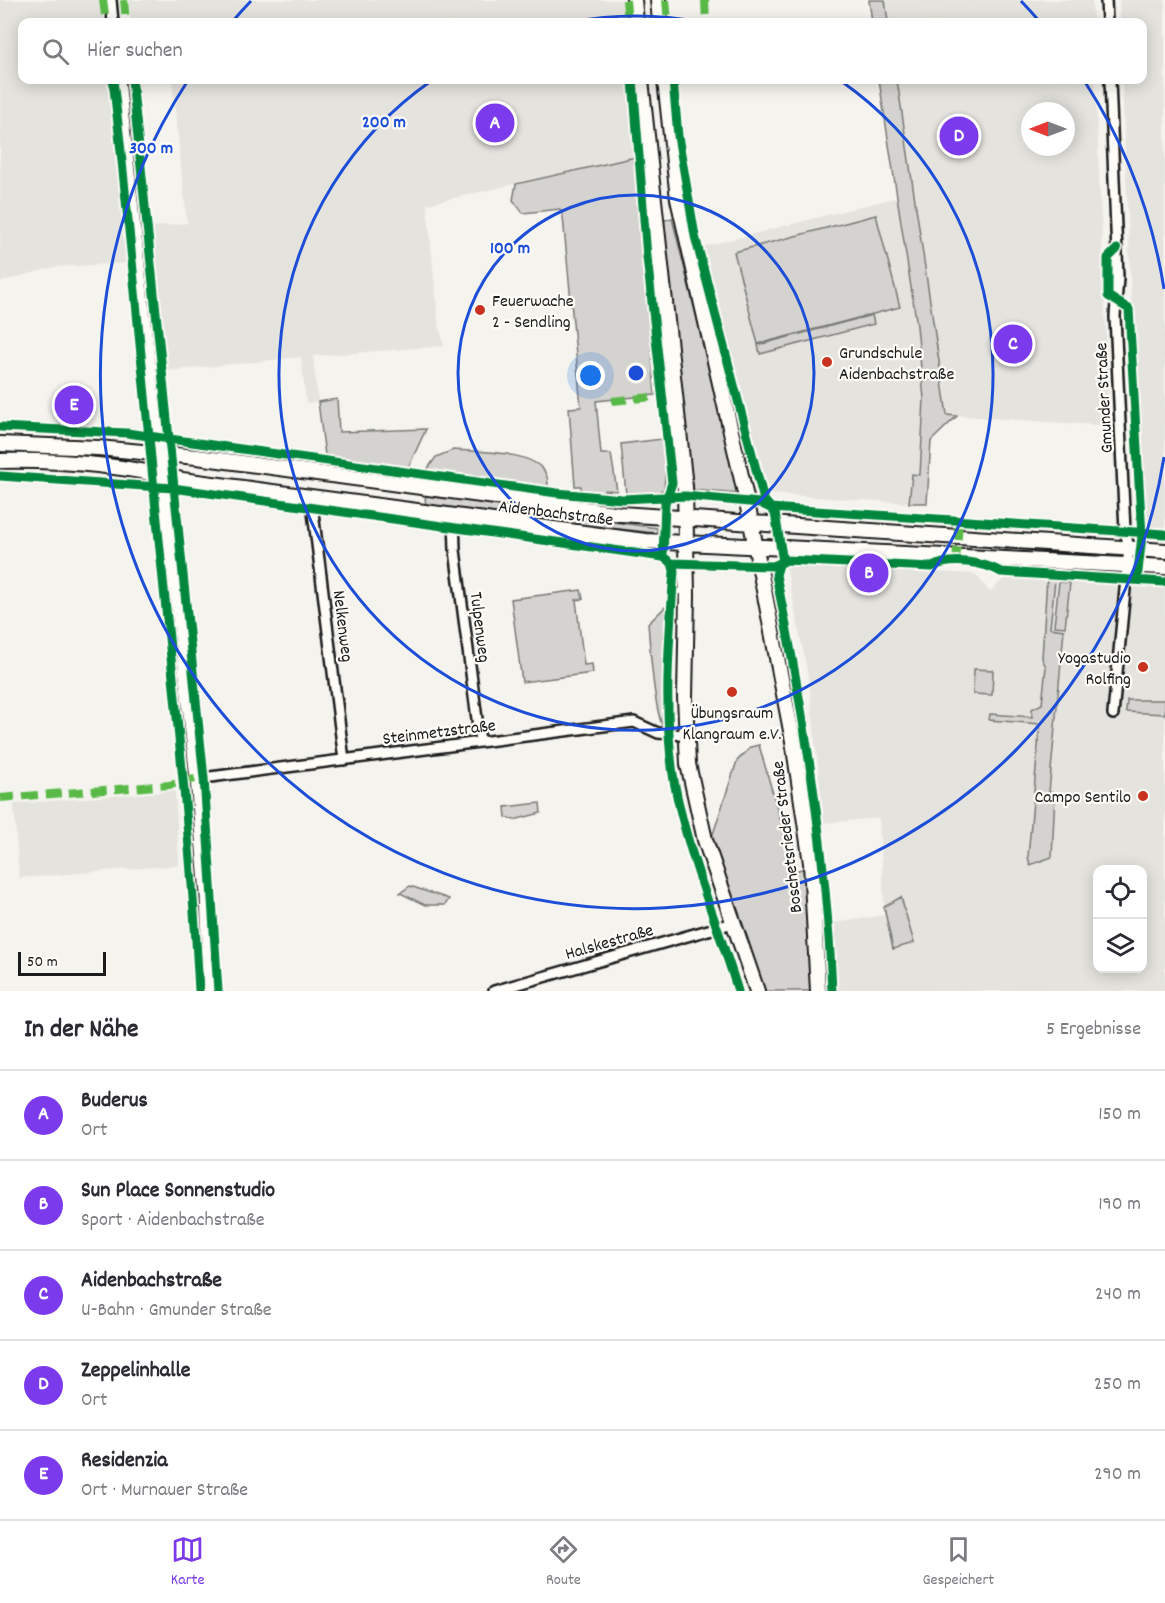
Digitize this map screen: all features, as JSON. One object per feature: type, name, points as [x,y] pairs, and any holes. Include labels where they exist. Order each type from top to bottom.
[{"type":"main road","points":[[634,0],[636,18]]},
{"type":"main road","points":[[658,0],[660,18]]},
{"type":"main road","points":[[641,84],[685,487],[686,735],[698,815],[757,991]]},
{"type":"main road","name":"Boschetsrieder Straße","points":[[665,84],[678,199],[751,523],[784,689],[811,863],[818,991]]},
{"type":"main road","name":"Aidenbachstraße","points":[[0,444],[159,453],[556,506],[686,519],[1165,551]]},
{"type":"main road","name":"Aidenbachstraße","points":[[0,461],[36,460],[163,481],[182,480],[311,496],[554,531],[756,548],[933,553],[1165,567]]},
{"type":"main road","points":[[409,510],[412,487]]},
{"type":"main road","points":[[554,531],[556,506]]},
{"type":"main road","points":[[933,535],[933,553]]},
{"type":"street","points":[[111,0],[113,18]]},
{"type":"street","points":[[1106,0],[1107,18]]},
{"type":"street","points":[[120,84],[195,778],[205,894],[209,991]]},
{"type":"street","name":"Gmunder Straße","points":[[1110,84],[1118,278],[1115,316],[1125,531],[1129,548],[1113,714]]},
{"type":"street","name":"Nelkenweg","points":[[311,496],[344,760]]},
{"type":"street","name":"Tulpenweg","points":[[454,517],[454,550],[480,742]]},
{"type":"street","name":"Steinmetzstraße","points":[[195,778],[634,722],[658,733],[686,735]]},
{"type":"street","name":"Halskestraße","points":[[494,991],[733,923]]},
{"type":"shaded area","points":[[0,0],[101,0],[103,18],[18,18],[18,84],[110,84],[129,243],[128,263],[54,267],[0,282]]},
{"type":"shaded area","points":[[129,0],[622,0],[624,18],[131,18]]},
{"type":"shaded area","points":[[869,0],[885,0],[887,18],[871,18]]},
{"type":"shaded area","points":[[885,0],[1092,0],[1093,18],[887,18]]},
{"type":"shaded area","points":[[1119,0],[1165,0],[1165,529],[1141,528],[1122,84],[1147,84],[1147,18],[1120,18]]},
{"type":"shaded area","points":[[172,84],[629,84],[636,157],[427,204],[438,320],[444,346],[313,356],[318,402],[306,403],[301,357],[167,371],[153,227],[187,223]]},
{"type":"shaded area","points":[[880,84],[898,84],[947,415],[957,416],[931,441],[927,503],[909,503],[912,474],[920,475],[924,399],[917,326]]},
{"type":"shaded area","points":[[898,84],[1095,84],[1110,426],[947,415]]},
{"type":"shaded area","points":[[636,157],[655,395],[596,401],[601,454],[611,454],[617,491],[604,490],[603,493],[581,491],[581,486],[575,486],[569,408],[581,407],[563,217],[560,209],[523,213],[513,200],[516,184]]},
{"type":"shaded area","name":"Grundschule Aidenbachstraße","points":[[898,197],[917,326],[924,399],[920,475],[912,475],[909,503],[770,494],[702,247]]},
{"type":"shaded area","points":[[876,215],[900,307],[758,344],[734,252]]},
{"type":"shaded area","points":[[672,218],[740,494],[694,490],[682,415],[659,222]]},
{"type":"shaded area","points":[[872,315],[874,324],[760,354],[758,345]]},
{"type":"shaded area","points":[[337,399],[339,432],[426,429],[408,468],[325,455],[318,402]]},
{"type":"shaded area","points":[[662,439],[666,464],[664,489],[655,494],[626,494],[621,444]]},
{"type":"shaded area","points":[[0,448],[127,455],[126,463],[0,454]]},
{"type":"shaded area","points":[[453,450],[490,452],[530,460],[540,466],[546,474],[548,488],[426,471],[436,457]]},
{"type":"shaded area","points":[[429,495],[543,511],[545,517],[537,522],[426,505],[425,498]]},
{"type":"shaded area","points":[[570,516],[657,528],[657,533],[572,524],[569,521]]},
{"type":"shaded area","points":[[967,545],[1109,553],[1109,556],[1010,549],[995,552],[966,550]]},
{"type":"shaded area","points":[[786,565],[975,574],[990,592],[1007,576],[1165,586],[1165,991],[838,991],[835,923],[885,915],[879,818],[824,823],[809,681]]},
{"type":"shaded area","points":[[1047,578],[1055,580],[1050,628],[1064,630],[1049,792],[1055,793],[1052,857],[1030,865],[1028,857],[1040,724],[989,720],[990,714],[1032,717],[1032,709],[1042,704],[1046,667],[1042,658]]},
{"type":"shaded area","points":[[1059,582],[1070,583],[1065,627],[1054,626]]},
{"type":"shaded area","points":[[581,590],[583,599],[576,600],[584,665],[592,664],[593,673],[522,682],[511,599]]},
{"type":"shaded area","points":[[670,602],[664,692],[665,730],[661,723],[655,696],[648,624]]},
{"type":"shaded area","points":[[974,669],[993,670],[992,695],[973,694]]},
{"type":"shaded area","points":[[1127,700],[1165,700],[1165,714],[1126,712]]},
{"type":"shaded area","points":[[759,745],[795,871],[805,868],[812,991],[762,991],[711,840],[737,761],[751,747]]},
{"type":"shaded area","points":[[175,791],[179,865],[19,878],[14,804]]},
{"type":"shaded area","points":[[540,803],[541,813],[514,820],[506,817],[505,807]]},
{"type":"shaded area","points":[[410,886],[449,899],[445,905],[425,905],[400,893]]},
{"type":"shaded area","points":[[901,897],[914,943],[893,949],[884,907]]},
{"type":"marked path","points":[[103,0],[105,18]]},
{"type":"marked path","points":[[124,0],[126,18]]},
{"type":"marked path","points":[[626,0],[628,18]]},
{"type":"marked path","points":[[666,0],[668,18]]},
{"type":"marked path","points":[[705,0],[706,18]]},
{"type":"marked path","points":[[612,401],[662,396]]},
{"type":"marked path","points":[[956,563],[959,521]]},
{"type":"marked path","points":[[0,798],[169,785],[195,779]]},
{"type":"cycle path","points":[[113,84],[183,783],[199,991]]},
{"type":"cycle path","points":[[132,84],[204,778],[218,991]]},
{"type":"cycle path","points":[[633,84],[647,257],[672,483],[665,503],[663,557]]},
{"type":"cycle path","points":[[673,84],[678,136],[695,236],[764,500],[775,513],[783,562]]},
{"type":"cycle path","points":[[1117,249],[1108,258],[1108,296],[1129,309],[1142,536],[1137,580]]},
{"type":"cycle path","points":[[0,427],[127,433],[557,493],[622,499],[685,496],[760,503],[770,508],[1165,534]]},
{"type":"cycle path","points":[[0,476],[173,488],[663,557],[672,563],[674,571],[668,703],[674,781],[694,861],[738,991]]},
{"type":"cycle path","points":[[672,563],[773,566],[786,560],[932,567],[948,562],[967,562],[1001,572],[1165,582]]},
{"type":"cycle path","points":[[779,565],[776,575],[796,678],[819,834],[832,991]]},
{"type":"place","name":"Buderus","points":[[495,123]]},
{"type":"place","name":"Zeppelinhalle","points":[[959,136]]},
{"type":"place","name":"Feuerwache 2 - Sendling","points":[[480,310]]},
{"type":"place","name":"Aidenbachstraße","points":[[1013,344]]},
{"type":"place","name":"Grundschule Aidenbachstraße","points":[[827,362]]},
{"type":"place","name":"Residenzia","points":[[74,405]]},
{"type":"place","name":"Sun Place Sonnenstudio","points":[[869,573]]},
{"type":"place","name":"Yogastudio Rolfing","points":[[1143,667]]},
{"type":"place","name":"Übungsraum Klangraum e.V.","points":[[732,692]]},
{"type":"place","name":"Campo Sentilo","points":[[1143,796]]}]
